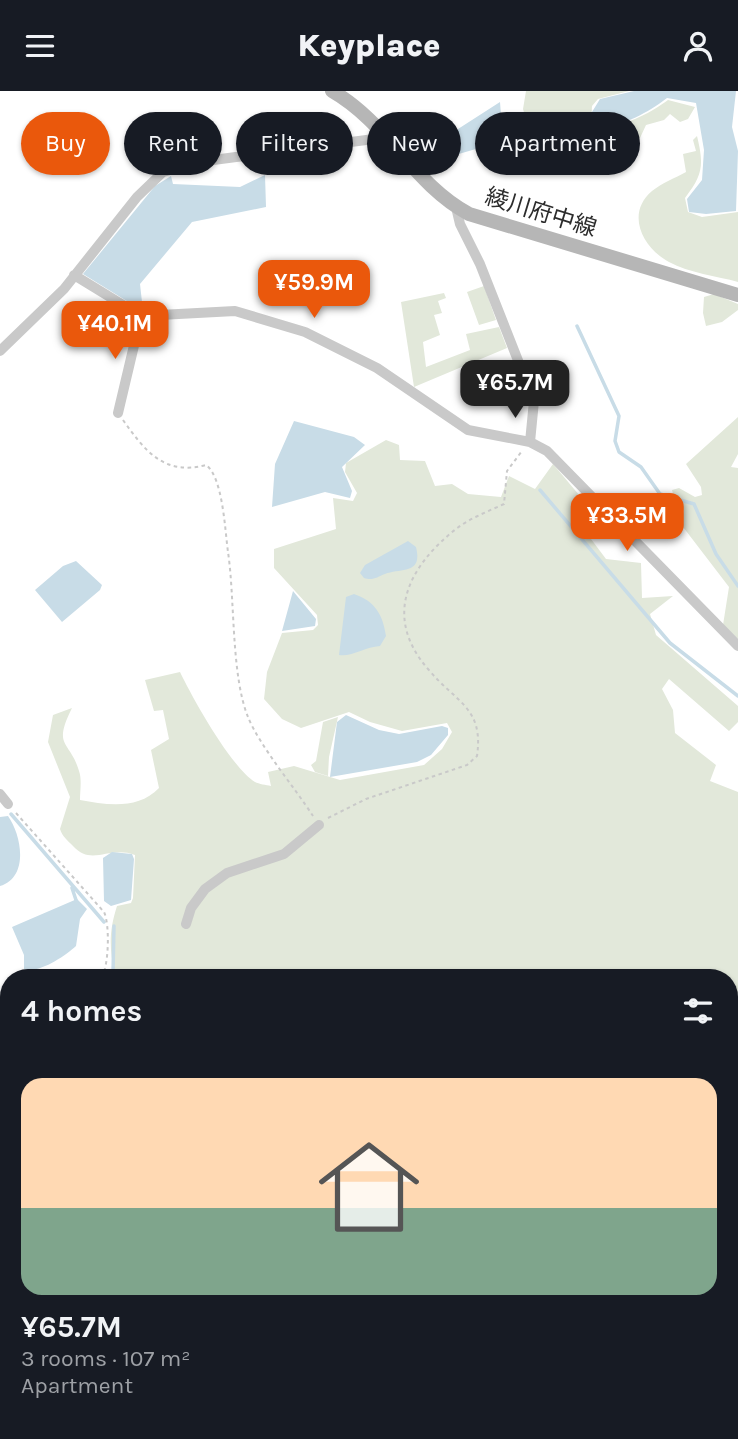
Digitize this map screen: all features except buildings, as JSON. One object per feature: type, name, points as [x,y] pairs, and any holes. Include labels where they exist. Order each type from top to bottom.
[{"type":"main road","name":"綾川府中線","points":[[332,91],[350,101],[367,117]]},
{"type":"main road","name":"綾川府中線","points":[[420,175],[431,188],[456,207],[491,222],[738,295]]},
{"type":"street","points":[[0,351],[75,275],[151,182],[173,168],[198,162],[367,140]]},
{"type":"street","points":[[456,207],[460,224],[480,264],[534,401],[530,442]]},
{"type":"street","points":[[75,275],[141,316],[235,311],[257,316],[344,350],[377,368],[468,431],[530,442],[547,451],[738,646]]},
{"type":"street","points":[[118,414],[141,316]]},
{"type":"street","points":[[0,794],[8,804]]},
{"type":"street","points":[[186,924],[191,908],[205,889],[227,873],[284,854],[319,825]]},
{"type":"path","points":[[118,414],[146,453],[180,469],[206,465],[212,469],[218,484],[230,566],[241,694],[248,719],[319,825],[366,799],[467,765],[477,756],[481,732],[477,721],[426,668],[412,646],[404,614],[405,594],[413,575],[431,552],[457,528],[504,504],[507,471],[530,442]]},
{"type":"path","points":[[8,804],[104,912],[108,920],[106,969]]},
{"type":"shaded area","points":[[526,91],[629,91],[598,99],[592,106],[592,112],[524,112]]},
{"type":"shaded area","points":[[668,100],[695,107],[688,119],[680,122],[670,114],[664,120],[646,125],[640,138],[640,117]]},
{"type":"shaded area","points":[[697,136],[701,162],[699,176],[685,198],[688,212],[702,217],[738,212],[738,282],[694,272],[669,262],[652,248],[641,230],[640,210],[644,200],[656,188],[686,172],[683,154],[696,151],[693,140]]},
{"type":"shaded area","points":[[484,286],[496,320],[479,325],[467,292]]},
{"type":"shaded area","points":[[444,293],[446,298],[438,301],[442,313],[434,315],[440,335],[423,342],[426,367],[470,350],[466,334],[499,327],[507,348],[414,387],[401,302]]},
{"type":"shaded area","points":[[714,294],[738,304],[738,310],[722,322],[706,326],[704,297]]},
{"type":"shaded area","points":[[738,417],[738,454],[731,467],[738,468],[738,639],[723,625],[729,587],[680,523],[684,511],[674,498],[672,490],[679,488],[695,497],[702,495],[701,487],[686,464]]},
{"type":"shaded area","points":[[386,440],[399,445],[400,460],[425,461],[435,486],[452,484],[468,494],[501,497],[509,476],[535,489],[553,464],[585,502],[576,519],[606,559],[641,563],[642,598],[673,596],[650,614],[656,635],[738,706],[738,722],[729,731],[669,679],[662,689],[673,710],[675,733],[716,765],[710,781],[738,792],[738,969],[114,969],[111,948],[112,924],[117,906],[131,903],[133,898],[135,855],[117,852],[87,855],[80,852],[62,834],[60,829],[70,797],[48,742],[53,715],[72,708],[63,737],[80,774],[80,800],[111,804],[142,800],[159,788],[151,750],[169,739],[163,710],[154,711],[145,680],[180,672],[203,715],[235,762],[255,782],[271,786],[268,772],[294,766],[340,780],[424,765],[442,749],[452,732],[447,723],[402,731],[370,722],[349,712],[301,728],[282,719],[264,699],[267,672],[282,633],[313,630],[318,625],[317,615],[274,568],[274,549],[336,529],[333,498],[353,501],[357,493],[345,472],[346,463]]},
{"type":"shaded area","points":[[338,717],[329,757],[328,776],[315,772],[311,765],[316,761],[323,722]]},
{"type":"water","points":[[634,91],[736,91],[732,127],[738,151],[736,211],[706,214],[689,212],[687,199],[702,180],[704,150],[696,103],[667,98],[640,115],[640,112],[592,112],[600,99]]},
{"type":"water","points":[[500,102],[501,112],[484,112]]},
{"type":"water","points":[[475,118],[475,149],[461,153],[461,127]]},
{"type":"water","points":[[265,175],[266,207],[192,222],[140,284],[143,311],[83,274],[155,186],[171,176],[173,184],[240,187]]},
{"type":"water","points":[[294,421],[354,437],[365,445],[342,467],[352,491],[350,498],[325,492],[272,507],[275,464]]},
{"type":"water","points":[[408,541],[416,547],[417,556],[416,562],[409,569],[372,579],[364,578],[360,573],[365,565]]},
{"type":"water","points":[[76,561],[102,585],[100,590],[62,622],[35,590],[63,566]]},
{"type":"water","points":[[293,591],[316,619],[315,626],[282,631]]},
{"type":"water","points":[[354,594],[377,610],[386,636],[380,646],[349,655],[339,655],[346,597]]},
{"type":"water","points":[[346,715],[379,730],[399,734],[442,726],[448,728],[448,735],[431,755],[417,762],[330,777],[337,722]]},
{"type":"water","points":[[8,816],[17,834],[19,865],[9,881],[0,886],[0,817]]},
{"type":"water","points":[[112,852],[132,854],[134,859],[131,900],[111,906],[104,901],[103,858]]},
{"type":"water","points":[[77,899],[87,909],[80,919],[76,946],[59,959],[37,969],[24,969],[24,955],[12,927]]},
{"type":"waterway","points":[[577,326],[619,416],[615,441],[619,452],[641,467],[660,494],[694,504],[716,554],[738,586]]},
{"type":"waterway","points":[[540,490],[670,643],[738,696]]},
{"type":"waterway","points":[[11,814],[104,922]]},
{"type":"waterway","points":[[72,888],[77,903]]},
{"type":"waterway","points":[[113,969],[114,926]]}]
